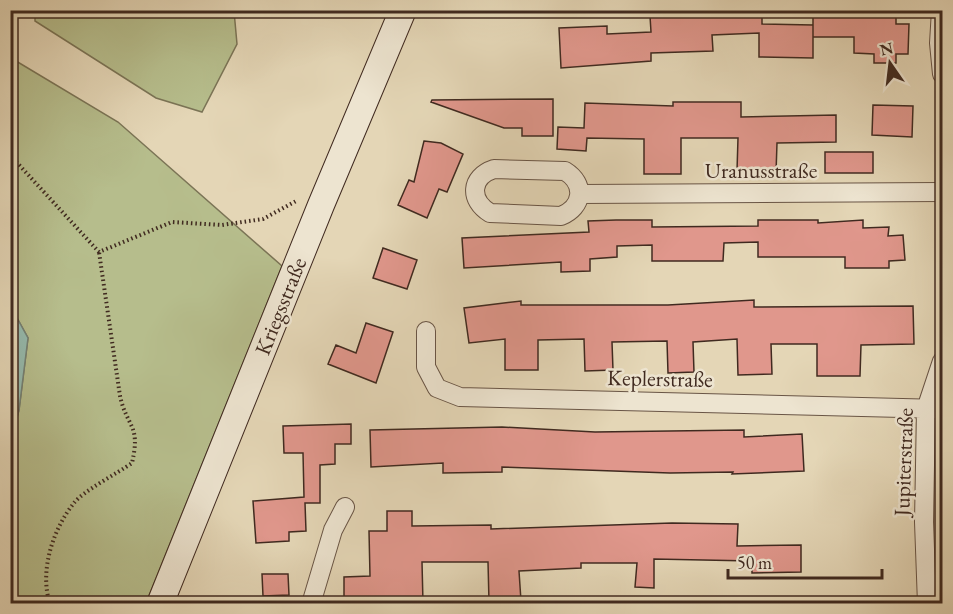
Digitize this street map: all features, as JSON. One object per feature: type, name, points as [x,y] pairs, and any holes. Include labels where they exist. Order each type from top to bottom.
[{"type":"main road","name":"Kriegsstraße","points":[[160,603],[321,205],[403,10]]},
{"type":"street","points":[[941,10],[939,43],[942,74]]},
{"type":"street","points":[[494,168],[560,170],[574,176],[579,185],[580,194],[578,205],[561,216],[495,214],[481,208],[475,199],[474,189],[477,179],[484,172],[494,168]]},
{"type":"street","name":"Uranusstraße","points":[[580,194],[942,192]]},
{"type":"street","name":"Keplerstraße","points":[[426,331],[426,367],[437,388],[460,398],[934,409]]},
{"type":"street","name":"Jupiterstraße","points":[[927,603],[924,522],[934,409],[942,361]]},
{"type":"street","points":[[310,603],[333,530],[345,507]]},
{"type":"path","points":[[10,155],[99,252],[120,396],[123,408],[133,424],[137,443],[132,463],[75,501],[51,540],[46,591],[50,603]]},
{"type":"path","points":[[99,252],[172,222],[222,225],[263,219],[300,199],[321,205]]},
{"type":"green space","points":[[35,11],[234,11],[237,44],[202,112],[156,98],[35,21]]},
{"type":"green space","points":[[11,58],[118,122],[282,266],[146,603],[11,603],[11,440],[19,410],[28,338],[11,307]]},
{"type":"water","points":[[11,307],[28,338],[19,410],[11,440]]},
{"type":"building","points":[[711,14],[711,16],[762,14],[762,24],[813,25],[813,58],[759,57],[759,33],[712,35],[713,51],[651,53],[651,61],[561,68],[559,28],[607,26],[607,34],[651,32],[650,16]]},
{"type":"building","points":[[813,17],[896,17],[896,24],[909,24],[908,54],[896,54],[896,63],[874,63],[874,54],[854,53],[854,37],[813,37]]},
{"type":"building","points":[[553,99],[553,136],[522,136],[522,128],[504,128],[431,102],[432,100]]},
{"type":"building","points":[[673,102],[741,102],[741,117],[836,115],[836,142],[777,143],[776,173],[737,171],[738,138],[681,138],[681,174],[644,174],[644,139],[587,138],[586,151],[557,149],[558,127],[584,128],[585,103],[673,106]]},
{"type":"building","points":[[873,105],[913,106],[912,137],[872,135]]},
{"type":"building","points":[[424,141],[441,143],[463,154],[447,192],[439,189],[427,218],[398,205],[409,180],[414,182]]},
{"type":"building","points":[[825,152],[873,152],[873,173],[825,173]]},
{"type":"building","points":[[652,220],[652,227],[758,226],[758,220],[818,220],[818,223],[863,220],[863,228],[889,227],[888,236],[903,235],[905,260],[889,261],[889,268],[845,268],[845,257],[758,257],[758,242],[724,243],[723,261],[652,261],[652,245],[617,246],[617,257],[590,259],[590,271],[561,272],[561,262],[464,268],[462,238],[589,232],[588,221]]},
{"type":"building","points":[[383,248],[417,260],[407,289],[373,278]]},
{"type":"building","points":[[754,300],[754,307],[913,306],[914,344],[861,345],[860,376],[817,376],[817,344],[771,344],[772,374],[738,375],[737,339],[693,342],[694,372],[668,373],[667,341],[612,342],[613,370],[585,371],[584,339],[538,340],[538,370],[505,370],[505,339],[469,343],[464,308],[521,301],[521,305],[668,305]]},
{"type":"building","points":[[366,323],[393,332],[376,383],[328,364],[336,345],[356,353]]},
{"type":"building","points":[[351,424],[351,444],[335,444],[335,464],[320,465],[320,503],[305,503],[306,531],[289,532],[289,541],[256,543],[253,501],[304,497],[303,453],[284,453],[283,426]]},
{"type":"building","points":[[502,427],[595,432],[744,430],[744,437],[802,434],[804,471],[732,474],[733,472],[670,473],[502,467],[502,472],[443,473],[443,463],[371,467],[370,430]]},
{"type":"building","points":[[387,511],[412,511],[412,526],[491,525],[491,529],[672,523],[738,524],[737,546],[801,545],[801,572],[752,573],[752,561],[654,559],[654,588],[635,587],[637,563],[581,563],[581,568],[519,571],[521,601],[489,602],[488,562],[422,562],[423,603],[344,603],[344,577],[370,576],[369,531],[387,531]]},
{"type":"building","points":[[262,574],[288,574],[289,595],[263,596]]}]
